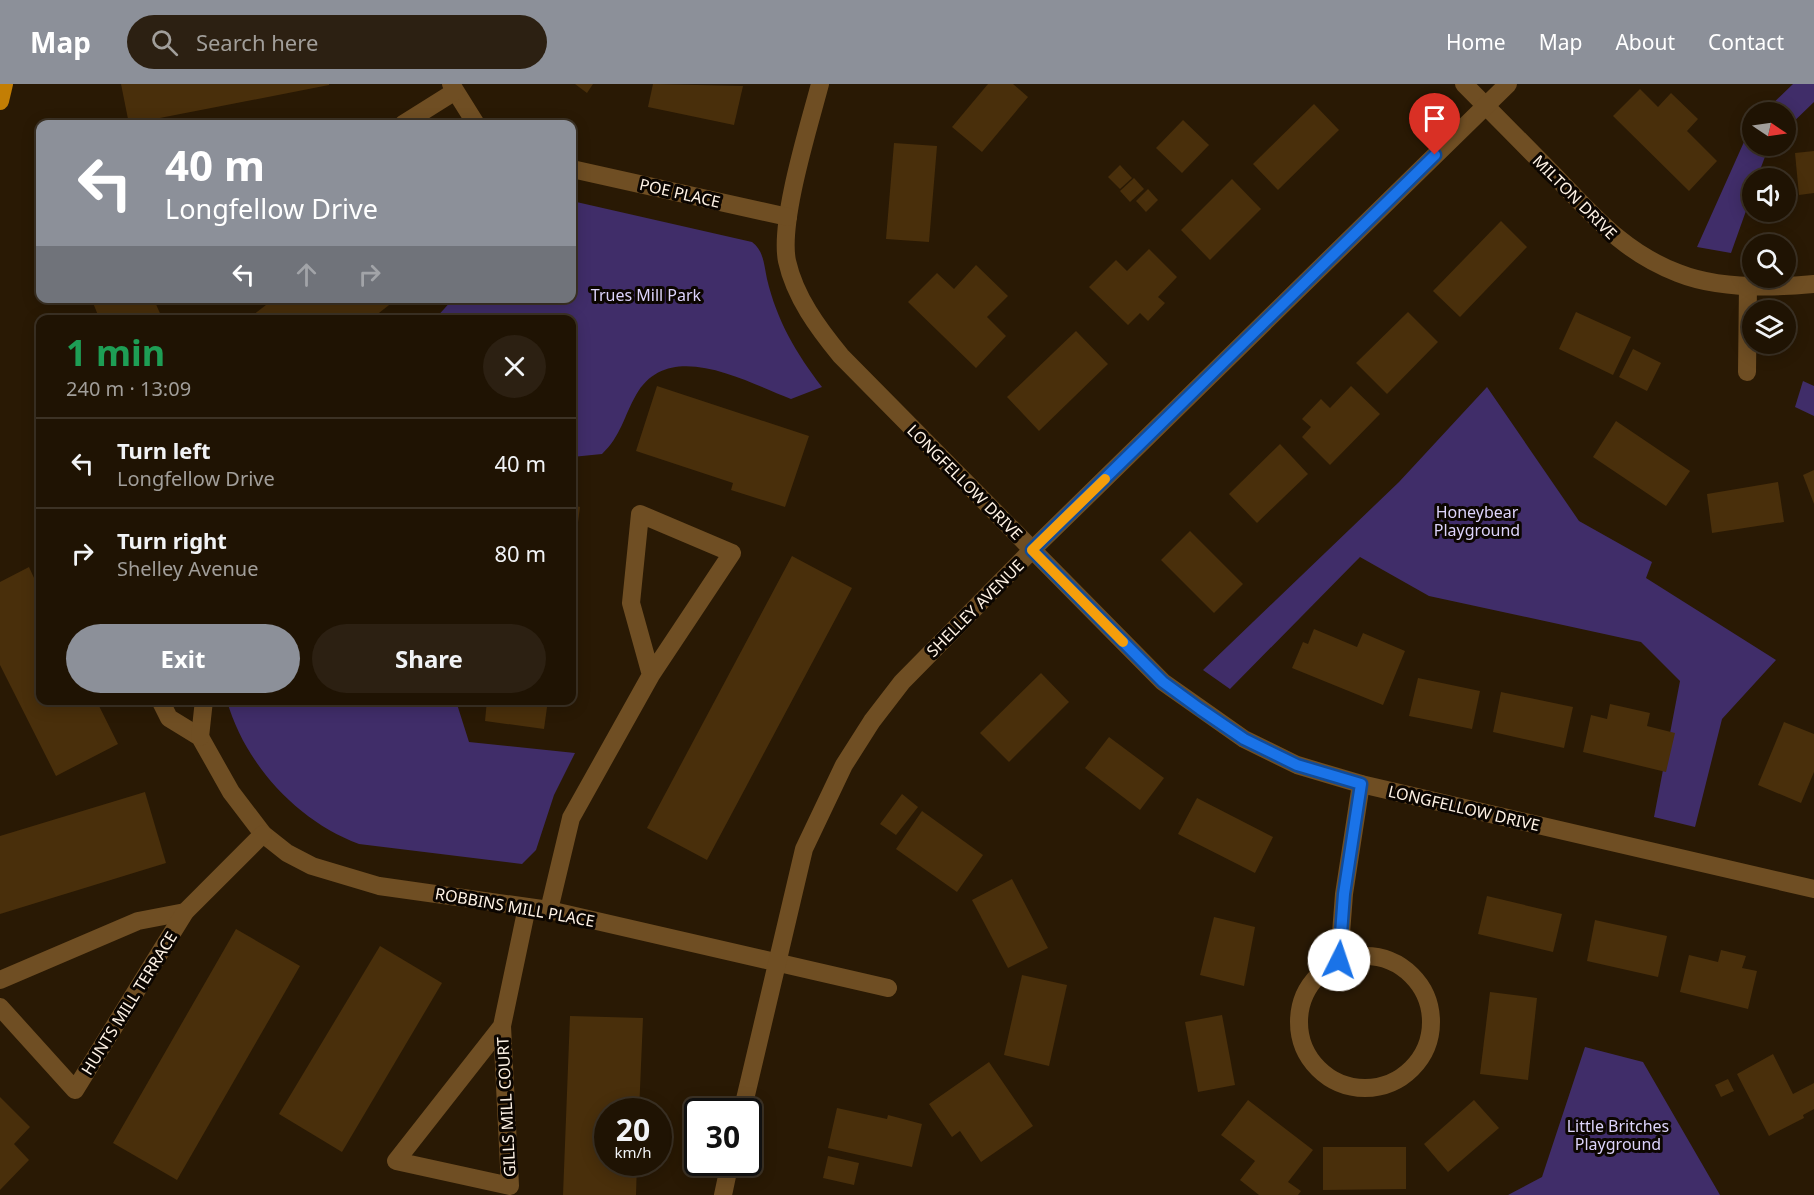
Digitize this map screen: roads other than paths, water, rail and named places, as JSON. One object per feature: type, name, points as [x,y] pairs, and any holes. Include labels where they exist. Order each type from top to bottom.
[{"type":"main road","points":[[0,101],[4,84]]},
{"type":"street","name":"LONGFELLOW DRIVE","points":[[820,84],[788,217],[787,259],[800,297],[820,332],[841,357],[1163,682],[1244,739],[1297,765],[1361,784],[1814,889]]},
{"type":"street","name":"MILTON DRIVE","points":[[1464,84],[1615,238],[1648,260],[1680,274],[1742,284]]},
{"type":"street","name":"SHELLEY AVENUE","points":[[745,1098],[804,849],[844,765],[872,720],[902,682],[1032,550],[1508,84]]},
{"type":"street","points":[[409,120],[453,88],[473,120]]},
{"type":"street","name":"POE PLACE","points":[[576,170],[788,217]]},
{"type":"street","name":"MILTON DRIVE","points":[[1796,284],[1814,284]]},
{"type":"street","points":[[1747,372],[1748,288]]},
{"type":"street","points":[[549,910],[571,818],[651,675],[732,554],[640,514],[631,603],[651,675]]},
{"type":"street","name":"ROBBINS MILL PLACE","points":[[162,705],[169,718],[200,737],[231,792],[263,834],[287,853],[345,878],[379,886],[549,910],[888,988]]},
{"type":"street","points":[[200,737],[203,705]]},
{"type":"street","points":[[1339,960],[1344,894],[1361,784]]},
{"type":"street","name":"HUNTS MILL TERRACE","points":[[0,1007],[75,1090],[185,912],[263,834]]},
{"type":"street","name":"GILLS MILL COURT","points":[[502,1026],[396,1161],[510,1186],[502,1026],[527,907]]},
{"type":"street","name":"HUNTS MILL TERRACE","points":[[0,980],[138,921],[185,912]]},
{"type":"street","points":[[1360,955],[1381,957],[1400,965],[1418,980],[1428,1001],[1432,1024],[1427,1047],[1415,1067],[1396,1081],[1375,1088],[1352,1088],[1331,1080],[1315,1067],[1304,1049],[1298,1028],[1300,1007],[1308,987],[1321,971],[1339,960],[1360,955]]},
{"type":"street","points":[[723,1195],[727,1176]]},
{"type":"park label","name":"Trues Mill Park","points":[[646,295]]},
{"type":"park label","name":"Honeybear Playground","points":[[1477,521]]},
{"type":"park label","name":"Little Britches Playground","points":[[1618,1135]]}]
